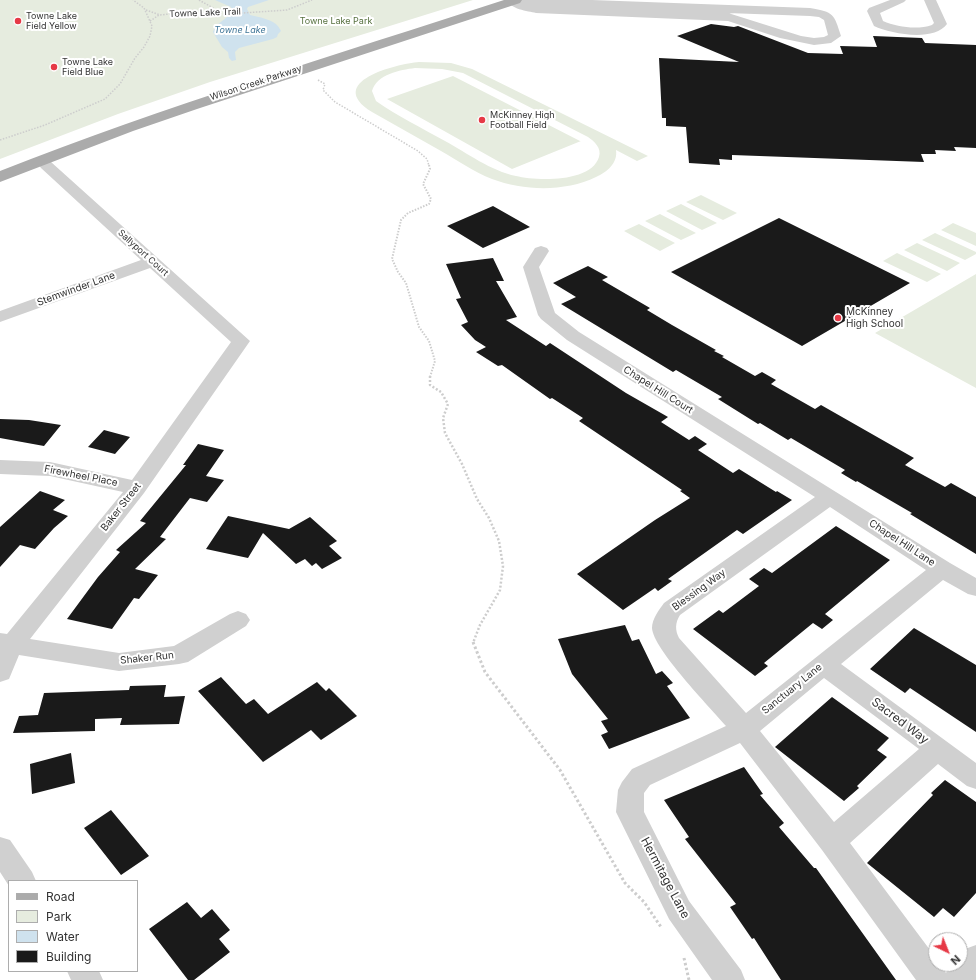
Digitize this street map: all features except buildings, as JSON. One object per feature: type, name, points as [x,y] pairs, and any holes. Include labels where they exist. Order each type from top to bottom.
[{"type":"main road","name":"Wilson Creek Parkway","points":[[1,172],[105,125],[187,95],[489,0]]},
{"type":"main road","name":"Wilson Creek Parkway","points":[[1,172],[197,102],[515,0]]},
{"type":"street","points":[[515,0],[524,0],[534,4],[551,5],[592,4],[810,12],[829,18],[835,36],[832,40],[824,42],[808,42],[794,39],[745,20],[728,17],[536,9],[517,4],[515,0]]},
{"type":"street","points":[[900,0],[873,11],[878,23],[898,29],[925,30],[936,28],[941,24],[930,0]]},
{"type":"street","name":"Sallyport Court","points":[[46,165],[241,341]]},
{"type":"street","name":"Chapel Hill Court","points":[[541,251],[531,267],[547,314],[573,336],[830,497]]},
{"type":"street","name":"Stemwinder Lane","points":[[0,317],[153,261]]},
{"type":"street","name":"Baker Street","points":[[0,672],[6,644],[137,488],[241,341]]},
{"type":"street","name":"Firewheel Place","points":[[0,467],[50,469],[137,488]]},
{"type":"street","name":"Chapel Hill Lane","points":[[830,497],[942,569],[976,588]]},
{"type":"street","name":"Blessing Way","points":[[830,497],[672,609],[666,617],[663,629],[670,644],[744,729],[832,841],[934,980]]},
{"type":"street","name":"Sanctuary Lane","points":[[631,790],[641,778],[744,729],[942,569]]},
{"type":"street","name":"Shaker Run","points":[[6,644],[119,662],[179,655],[238,620]]},
{"type":"street","name":"Sacred Way","points":[[823,664],[976,778]]},
{"type":"street","points":[[832,841],[936,749]]},
{"type":"street","name":"Hermitage Lane","points":[[631,790],[630,812],[679,910],[730,980]]},
{"type":"street","points":[[0,849],[21,880]]},
{"type":"street","points":[[958,980],[976,959]]},
{"type":"path","points":[[199,0],[213,8],[211,14]]},
{"type":"path","name":"Towne Lake Trail","points":[[145,10],[160,15],[188,12],[228,14],[287,10],[312,0]]},
{"type":"path","points":[[0,140],[45,125],[105,99],[120,84],[135,58],[144,47],[150,36],[152,26],[144,8],[134,1]]},
{"type":"path","name":"Towne Lake Trail","points":[[150,22],[160,15]]},
{"type":"path","points":[[315,79],[320,80],[325,84],[323,90],[336,102],[418,151],[427,159],[430,169],[423,184],[431,199],[429,204],[408,213],[400,220],[392,259],[398,272],[406,283],[419,327],[429,341],[435,361],[430,374],[430,385],[441,392],[448,404],[443,418],[444,433],[462,464],[477,499],[489,518],[499,541],[503,566],[500,590],[480,625],[473,643],[485,672],[560,770],[606,852],[625,882],[644,902],[666,934]]},
{"type":"path","points":[[680,953],[685,960],[690,980]]},
{"type":"green space","name":"Towne Lake Park","points":[[0,0],[473,0],[210,82],[118,114],[0,159]]},
{"type":"green space","points":[[408,63],[451,63],[472,69],[648,156],[637,161],[616,150],[613,163],[604,172],[584,182],[558,187],[531,188],[492,179],[372,112],[359,101],[356,92],[360,84],[369,76],[395,66]],"holes":[[[415,68],[442,69],[463,73],[588,137],[598,148],[600,154],[599,157],[594,165],[585,172],[574,176],[536,179],[507,174],[479,161],[392,112],[376,101],[372,91],[375,85],[384,77],[396,72]]]},
{"type":"green space","name":"McKinney High Football Field","points":[[453,76],[581,141],[512,169],[387,99]]},
{"type":"green space","points":[[701,195],[737,213],[723,220],[686,202]]},
{"type":"green space","points":[[681,204],[717,223],[702,230],[666,211]]},
{"type":"green space","points":[[660,214],[696,233],[681,240],[645,221]]},
{"type":"green space","points":[[953,223],[976,233],[976,246],[941,230]]},
{"type":"green space","points":[[639,224],[675,243],[660,251],[624,231]]},
{"type":"green space","points":[[935,233],[976,252],[976,254],[965,260],[922,240]]},
{"type":"green space","points":[[917,243],[960,263],[947,271],[904,250]]},
{"type":"green space","points":[[897,253],[941,274],[927,282],[883,261]]},
{"type":"green space","points":[[976,274],[976,388],[875,333]]},
{"type":"water","name":"Towne Lake","points":[[215,0],[269,0],[248,7],[247,9],[250,15],[272,21],[281,31],[277,37],[273,39],[239,48],[235,52],[236,60],[232,61],[229,58],[228,52],[222,47],[213,32],[232,10],[231,7]]},
{"type":"place","name":"Towne Lake Field Yellow","points":[[18,21]]},
{"type":"place","name":"Towne Lake Field Blue","points":[[54,67]]},
{"type":"place","name":"McKinney High Football Field","points":[[482,120]]},
{"type":"place","name":"McKinney High School","points":[[838,318]]}]
